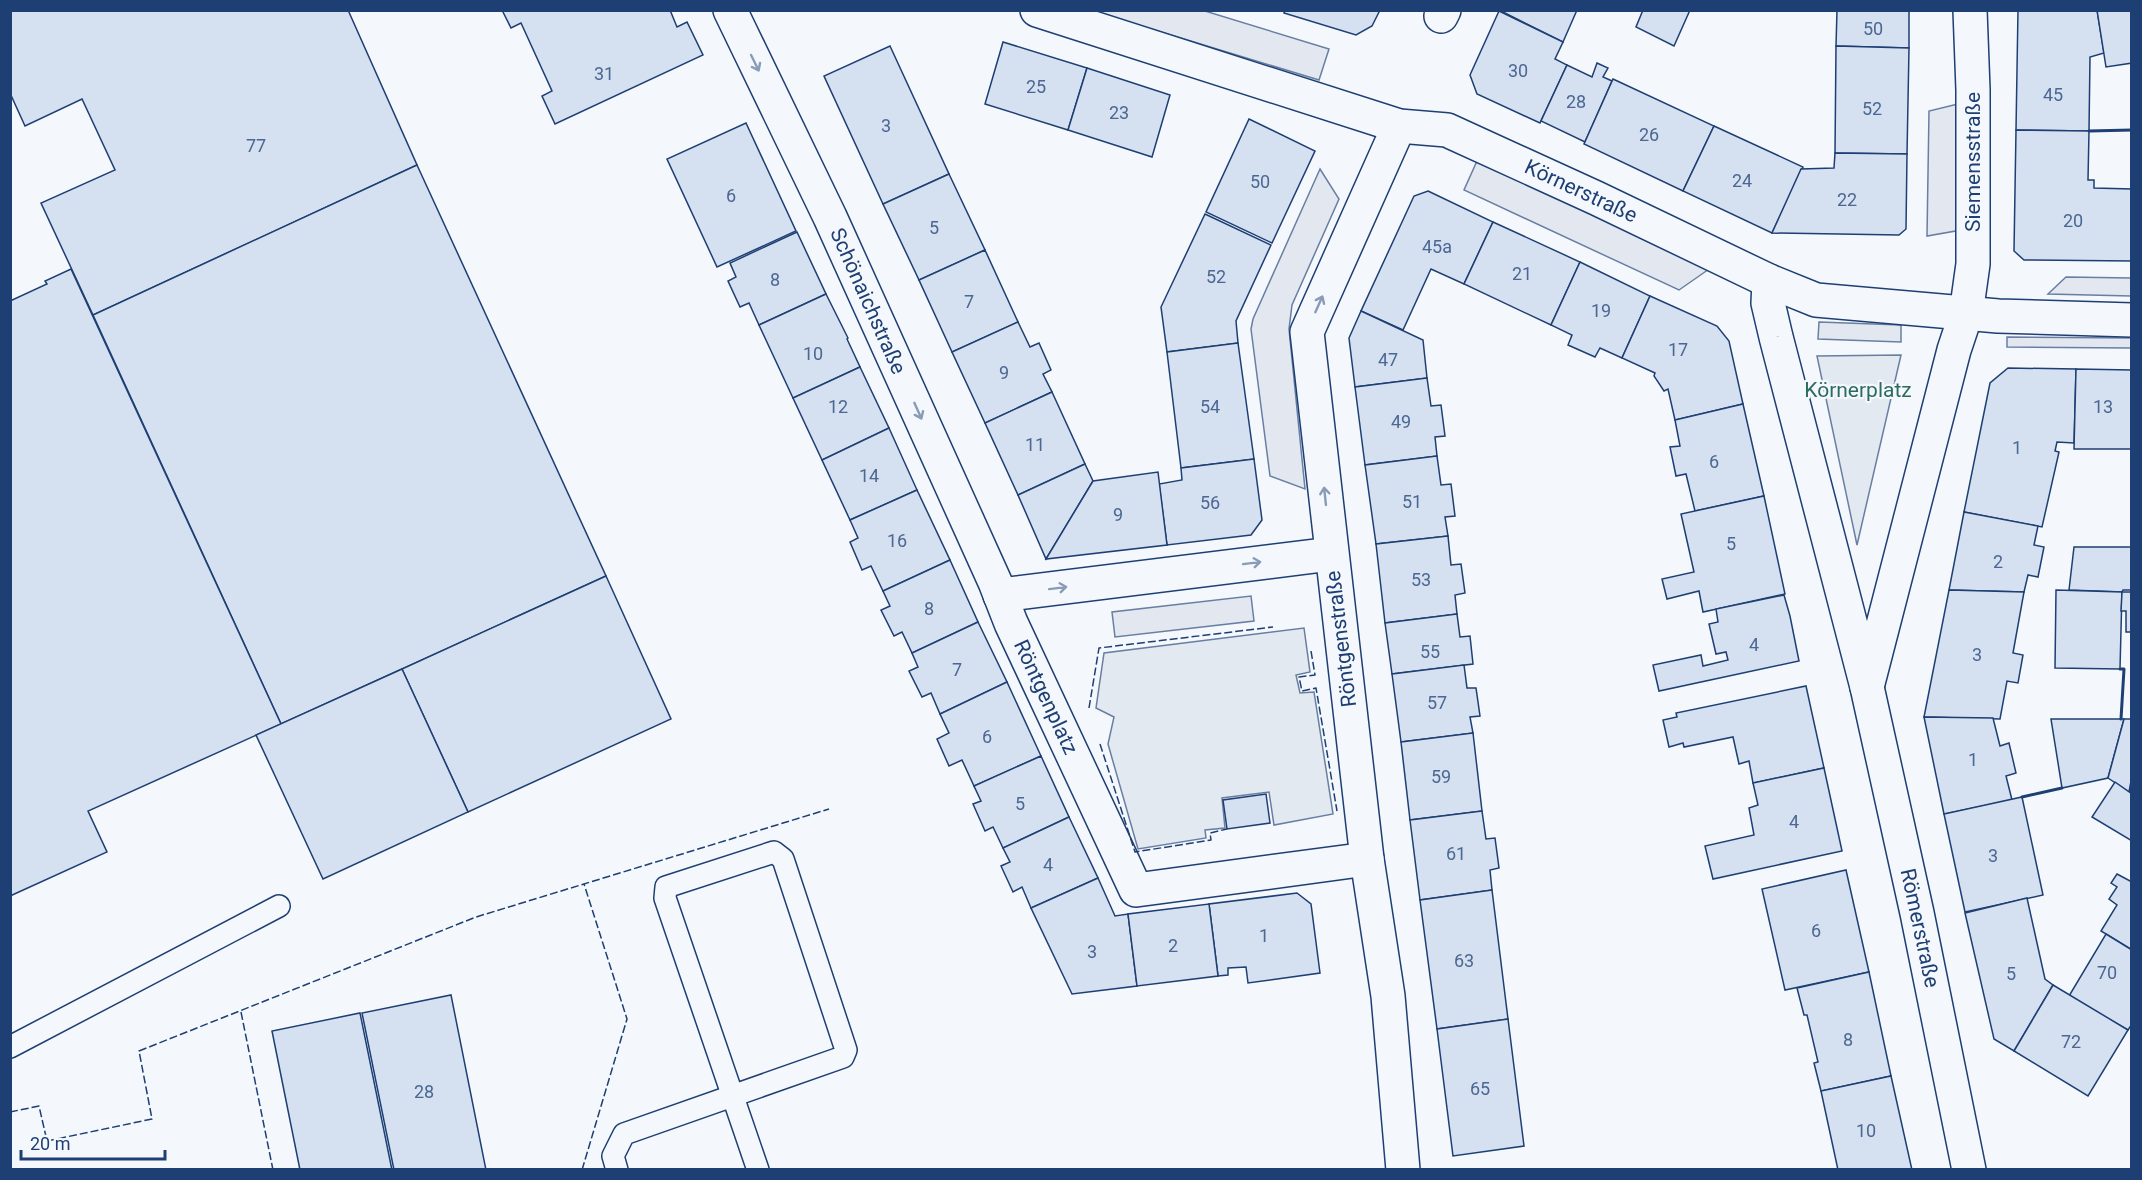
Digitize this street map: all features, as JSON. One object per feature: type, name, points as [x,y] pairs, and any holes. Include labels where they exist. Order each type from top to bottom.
[{"type":"street","name":"Schönaichstraße","points":[[730,10],[830,217],[1000,595]]},
{"type":"street","name":"Körnerstraße","points":[[1036,10],[1399,126],[1447,130],[1596,198],[1768,281],[1816,300],[1966,314],[2132,320]]},
{"type":"street","name":"Siemensstraße","points":[[1966,314],[1973,264],[1973,90],[1970,10]]},
{"type":"street","name":"Röntgenstraße","points":[[1399,126],[1307,332],[1367,859],[1388,996],[1403,1170]]},
{"type":"street","points":[[1768,281],[1768,303],[1776,337],[1867,687]]},
{"type":"street","points":[[1867,687],[1954,350],[1966,314]]},
{"type":"street","points":[[1000,595],[1331,554]]},
{"type":"street","name":"Röntgenplatz","points":[[1000,595],[1137,891],[1367,859]]},
{"type":"street","name":"Römerstraße","points":[[1867,687],[1917,913],[1969,1170]]},
{"type":"lane","points":[[617,1170],[613,1156],[624,1134],[733,1096],[843,1058],[846,1050],[783,859],[774,852],[666,887],[665,898],[733,1096],[758,1170]]},
{"type":"lane","points":[[10,1047],[279,906]]},
{"type":"green space","name":"Körnerplatz","points":[[1901,355],[1857,545],[1817,356]]},
{"type":"green space","points":[[1304,628],[1310,672],[1296,675],[1300,693],[1314,692],[1333,814],[1274,825],[1269,792],[1222,798],[1225,828],[1205,830],[1206,838],[1138,849],[1108,744],[1114,717],[1096,708],[1104,653]]},
{"type":"shaded area","points":[[1092,11],[1205,11],[1329,49],[1319,80]]},
{"type":"shaded area","points":[[1962,103],[1961,230],[1927,236],[1929,111]]},
{"type":"shaded area","points":[[1477,161],[1712,267],[1679,290],[1464,190]]},
{"type":"shaded area","points":[[1320,169],[1339,199],[1292,305],[1289,329],[1305,489],[1270,476],[1251,329],[1253,319]]},
{"type":"shaded area","points":[[2066,277],[2131,278],[2131,296],[2048,294]]},
{"type":"shaded area","points":[[1819,322],[1901,325],[1901,342],[1818,339]]},
{"type":"shaded area","points":[[2007,337],[2131,338],[2131,348],[2007,347]]},
{"type":"shaded area","points":[[1251,596],[1254,621],[1115,637],[1112,612]]},
{"type":"building","points":[[10,10],[348,10],[417,165],[93,315],[41,203],[115,170],[82,99],[25,126],[10,93]]},
{"type":"building","points":[[502,10],[670,10],[677,27],[687,22],[703,55],[555,124],[542,96],[552,91],[521,23],[511,28]]},
{"type":"building","points":[[1285,10],[1380,10],[1372,26],[1356,35],[1284,13]]},
{"type":"building","points":[[1499,10],[1577,10],[1563,42]]},
{"type":"building","points":[[1643,10],[1690,10],[1674,46],[1636,27]]},
{"type":"building","points":[[1837,10],[1909,10],[1909,48],[1836,46]]},
{"type":"building","points":[[2018,10],[2097,10],[2104,53],[2090,57],[2089,131],[2016,130]]},
{"type":"building","points":[[2097,10],[2132,10],[2132,63],[2106,67]]},
{"type":"building","points":[[1499,11],[1563,42],[1555,59],[1567,65],[1540,123],[1477,94],[1470,75]]},
{"type":"building","points":[[1003,42],[1087,68],[1068,130],[985,104]]},
{"type":"building","points":[[890,46],[949,174],[883,204],[824,76]]},
{"type":"building","points":[[1836,46],[1909,48],[1907,154],[1835,153]]},
{"type":"building","points":[[1597,63],[1608,68],[1603,77],[1612,81],[1585,142],[1541,121],[1567,65],[1592,77]]},
{"type":"building","points":[[1087,68],[1170,95],[1152,157],[1068,130]]},
{"type":"building","points":[[1613,79],[1714,126],[1683,191],[1584,144]]},
{"type":"building","points":[[1249,119],[1315,151],[1272,243],[1206,212]]},
{"type":"building","points":[[746,123],[796,231],[717,267],[667,159]]},
{"type":"building","points":[[1714,126],[1803,167],[1772,233],[1683,191]]},
{"type":"building","points":[[2016,130],[2089,131],[2088,180],[2094,180],[2094,188],[2132,189],[2132,261],[2024,260],[2014,251]]},
{"type":"building","points":[[1835,153],[1907,154],[1906,229],[1899,235],[1772,233],[1801,169],[1834,168]]},
{"type":"building","points":[[417,165],[606,576],[281,724],[93,315]]},
{"type":"building","points":[[949,174],[985,250],[919,280],[883,204]]},
{"type":"building","points":[[1428,191],[1493,222],[1464,284],[1431,269],[1403,330],[1361,311],[1414,196]]},
{"type":"building","points":[[1205,214],[1271,245],[1236,321],[1238,343],[1167,352],[1161,307]]},
{"type":"building","points":[[1493,222],[1580,262],[1551,325],[1464,284]]},
{"type":"building","points":[[797,232],[826,294],[759,325],[749,303],[740,307],[728,281],[736,277],[730,263]]},
{"type":"building","points":[[985,250],[1018,322],[952,352],[919,280]]},
{"type":"building","points":[[1580,262],[1650,296],[1622,358],[1600,348],[1595,357],[1568,345],[1572,335],[1551,325]]},
{"type":"building","points":[[71,269],[281,724],[88,811],[107,852],[10,896],[10,301],[47,284],[45,281]]},
{"type":"building","points":[[826,294],[860,367],[793,398],[759,325]]},
{"type":"building","points":[[1650,296],[1717,326],[1729,341],[1743,404],[1675,420],[1668,389],[1664,391],[1654,376],[1655,373],[1622,358]]},
{"type":"building","points":[[1361,311],[1423,340],[1427,378],[1355,387],[1349,338]]},
{"type":"building","points":[[1018,322],[1030,347],[1039,343],[1051,370],[1043,374],[1052,392],[985,423],[952,352]]},
{"type":"building","points":[[1238,343],[1254,459],[1181,468],[1167,352]]},
{"type":"building","points":[[860,367],[889,428],[822,460],[793,398]]},
{"type":"building","points":[[2008,368],[2076,369],[2074,443],[2057,442],[2055,451],[2059,452],[2042,527],[1964,512],[1990,383]]},
{"type":"building","points":[[2076,369],[2132,370],[2132,449],[2074,449]]},
{"type":"building","points":[[1427,378],[1431,406],[1441,405],[1445,436],[1435,437],[1437,456],[1365,465],[1355,387]]},
{"type":"building","points":[[1052,392],[1085,464],[1018,495],[985,423]]},
{"type":"building","points":[[1743,404],[1764,496],[1695,511],[1686,474],[1676,476],[1670,447],[1680,446],[1675,420]]},
{"type":"building","points":[[889,428],[917,490],[850,520],[822,460]]},
{"type":"building","points":[[1437,456],[1441,485],[1451,484],[1455,516],[1445,517],[1448,536],[1376,544],[1365,465]]},
{"type":"building","points":[[1254,459],[1262,520],[1251,535],[1167,545],[1159,484],[1182,480],[1181,468]]},
{"type":"building","points":[[1085,464],[1093,481],[1046,559],[1018,495]]},
{"type":"building","points":[[1158,472],[1167,545],[1046,559],[1093,481]]},
{"type":"building","points":[[917,490],[950,560],[883,591],[871,566],[862,570],[850,542],[858,538],[850,520]]},
{"type":"building","points":[[1764,496],[1785,594],[1703,612],[1699,591],[1667,599],[1662,579],[1694,572],[1681,514]]},
{"type":"building","points":[[1964,512],[2038,526],[2034,545],[2044,547],[2038,577],[2028,575],[2024,592],[1949,590]]},
{"type":"building","points":[[1448,536],[1451,565],[1461,564],[1465,593],[1455,595],[1457,614],[1385,623],[1376,544]]},
{"type":"building","points":[[2074,547],[2132,547],[2132,590],[2122,592],[2069,590]]},
{"type":"building","points":[[950,560],[978,622],[912,653],[902,632],[894,636],[881,610],[890,606],[883,591]]},
{"type":"building","points":[[606,576],[671,719],[468,812],[402,669]]},
{"type":"building","points":[[1949,590],[2024,592],[2013,653],[2023,655],[2018,683],[2007,681],[2000,719],[1924,717]]},
{"type":"building","points":[[2056,590],[2122,592],[2120,669],[2055,668]]},
{"type":"building","points":[[2122,592],[2132,592],[2132,632],[2126,632],[2126,611],[2121,611]]},
{"type":"building","points":[[1784,595],[1799,661],[1659,691],[1653,665],[1701,655],[1703,666],[1728,660],[1726,652],[1716,654],[1709,624],[1718,622],[1716,609]]},
{"type":"building","points":[[1457,614],[1460,637],[1470,636],[1473,664],[1392,674],[1385,623]]},
{"type":"building","points":[[978,622],[1007,682],[940,714],[931,693],[922,697],[909,671],[918,667],[912,653]]},
{"type":"building","points":[[1464,665],[1467,688],[1476,688],[1480,716],[1470,717],[1473,733],[1401,742],[1392,674]]},
{"type":"building","points":[[402,669],[468,812],[323,879],[256,735]]},
{"type":"building","points":[[1007,682],[1041,756],[974,786],[962,760],[949,766],[937,739],[949,733],[940,714]]},
{"type":"building","points":[[1806,686],[1824,768],[1753,783],[1749,761],[1739,764],[1733,737],[1684,747],[1683,743],[1669,747],[1663,720],[1677,717],[1676,713]]},
{"type":"building","points":[[1924,717],[1993,718],[2000,746],[2009,743],[2016,773],[2006,776],[2012,800],[1944,814]]},
{"type":"building","points":[[2051,719],[2124,719],[2108,778],[2062,788]]},
{"type":"building","points":[[2124,719],[2132,719],[2132,776],[2129,792],[2108,778]]},
{"type":"building","points":[[1473,733],[1482,811],[1410,820],[1401,742]]},
{"type":"building","points":[[1041,756],[1069,817],[1003,848],[993,827],[985,831],[973,804],[981,801],[974,786]]},
{"type":"building","points":[[1824,768],[1842,851],[1713,879],[1705,846],[1754,835],[1749,808],[1758,805],[1753,783]]},
{"type":"building","points":[[2115,782],[2132,794],[2132,841],[2092,817]]},
{"type":"building","points":[[1266,794],[1270,823],[1227,829],[1223,800]]},
{"type":"building","points":[[2022,797],[2043,895],[1965,912],[1944,814]]},
{"type":"building","points":[[1482,811],[1486,839],[1495,838],[1499,868],[1490,870],[1492,890],[1420,900],[1410,820]]},
{"type":"building","points":[[1069,817],[1098,878],[1031,908],[1022,887],[1013,892],[1001,866],[1010,862],[1003,848]]},
{"type":"building","points":[[1846,870],[1869,972],[1785,990],[1762,889]]},
{"type":"building","points":[[2117,874],[2132,882],[2132,950],[2101,931],[2117,905],[2109,899],[2117,887],[2111,883]]},
{"type":"building","points":[[1098,878],[1115,916],[1128,914],[1137,986],[1072,994],[1031,908]]},
{"type":"building","points":[[1492,890],[1508,1019],[1437,1029],[1420,900]]},
{"type":"building","points":[[1297,893],[1311,904],[1320,973],[1248,983],[1246,967],[1228,968],[1228,975],[1218,976],[1209,904]]},
{"type":"building","points":[[2027,898],[2045,979],[2053,985],[2014,1051],[1994,1039],[1965,913]]},
{"type":"building","points":[[1209,904],[1218,976],[1137,986],[1128,914]]},
{"type":"building","points":[[2106,934],[2132,950],[2132,1024],[2128,1030],[2069,996]]},
{"type":"building","points":[[1869,972],[1891,1076],[1821,1091],[1814,1063],[1818,1062],[1807,1015],[1804,1015],[1797,988]]},
{"type":"building","points":[[2053,985],[2128,1030],[2088,1096],[2014,1051]]},
{"type":"building","points":[[451,995],[486,1170],[394,1170],[362,1013]]},
{"type":"building","points":[[360,1013],[392,1170],[300,1170],[272,1031]]},
{"type":"building","points":[[1508,1019],[1524,1146],[1453,1156],[1437,1029]]},
{"type":"building","points":[[1891,1076],[1912,1170],[1838,1170],[1821,1091]]},
{"type":"fence","points":[[1089,708],[1099,648],[1273,627]]},
{"type":"fence","points":[[1311,651],[1315,675],[1299,677],[1302,691],[1316,688],[1337,811]]},
{"type":"fence","points":[[1100,744],[1135,852],[1211,840],[1210,833],[1227,829]]},
{"type":"fence","points":[[10,1112],[39,1106],[47,1141],[152,1119],[139,1051],[476,917],[829,809]]},
{"type":"fence","points":[[582,1170],[627,1019],[584,884]]},
{"type":"fence","points":[[241,1012],[273,1170]]},
{"type":"wall","points":[[2089,131],[2132,130]]},
{"type":"wall","points":[[2120,669],[2124,669],[2121,719]]},
{"type":"wall","points":[[2022,797],[2062,788]]}]
